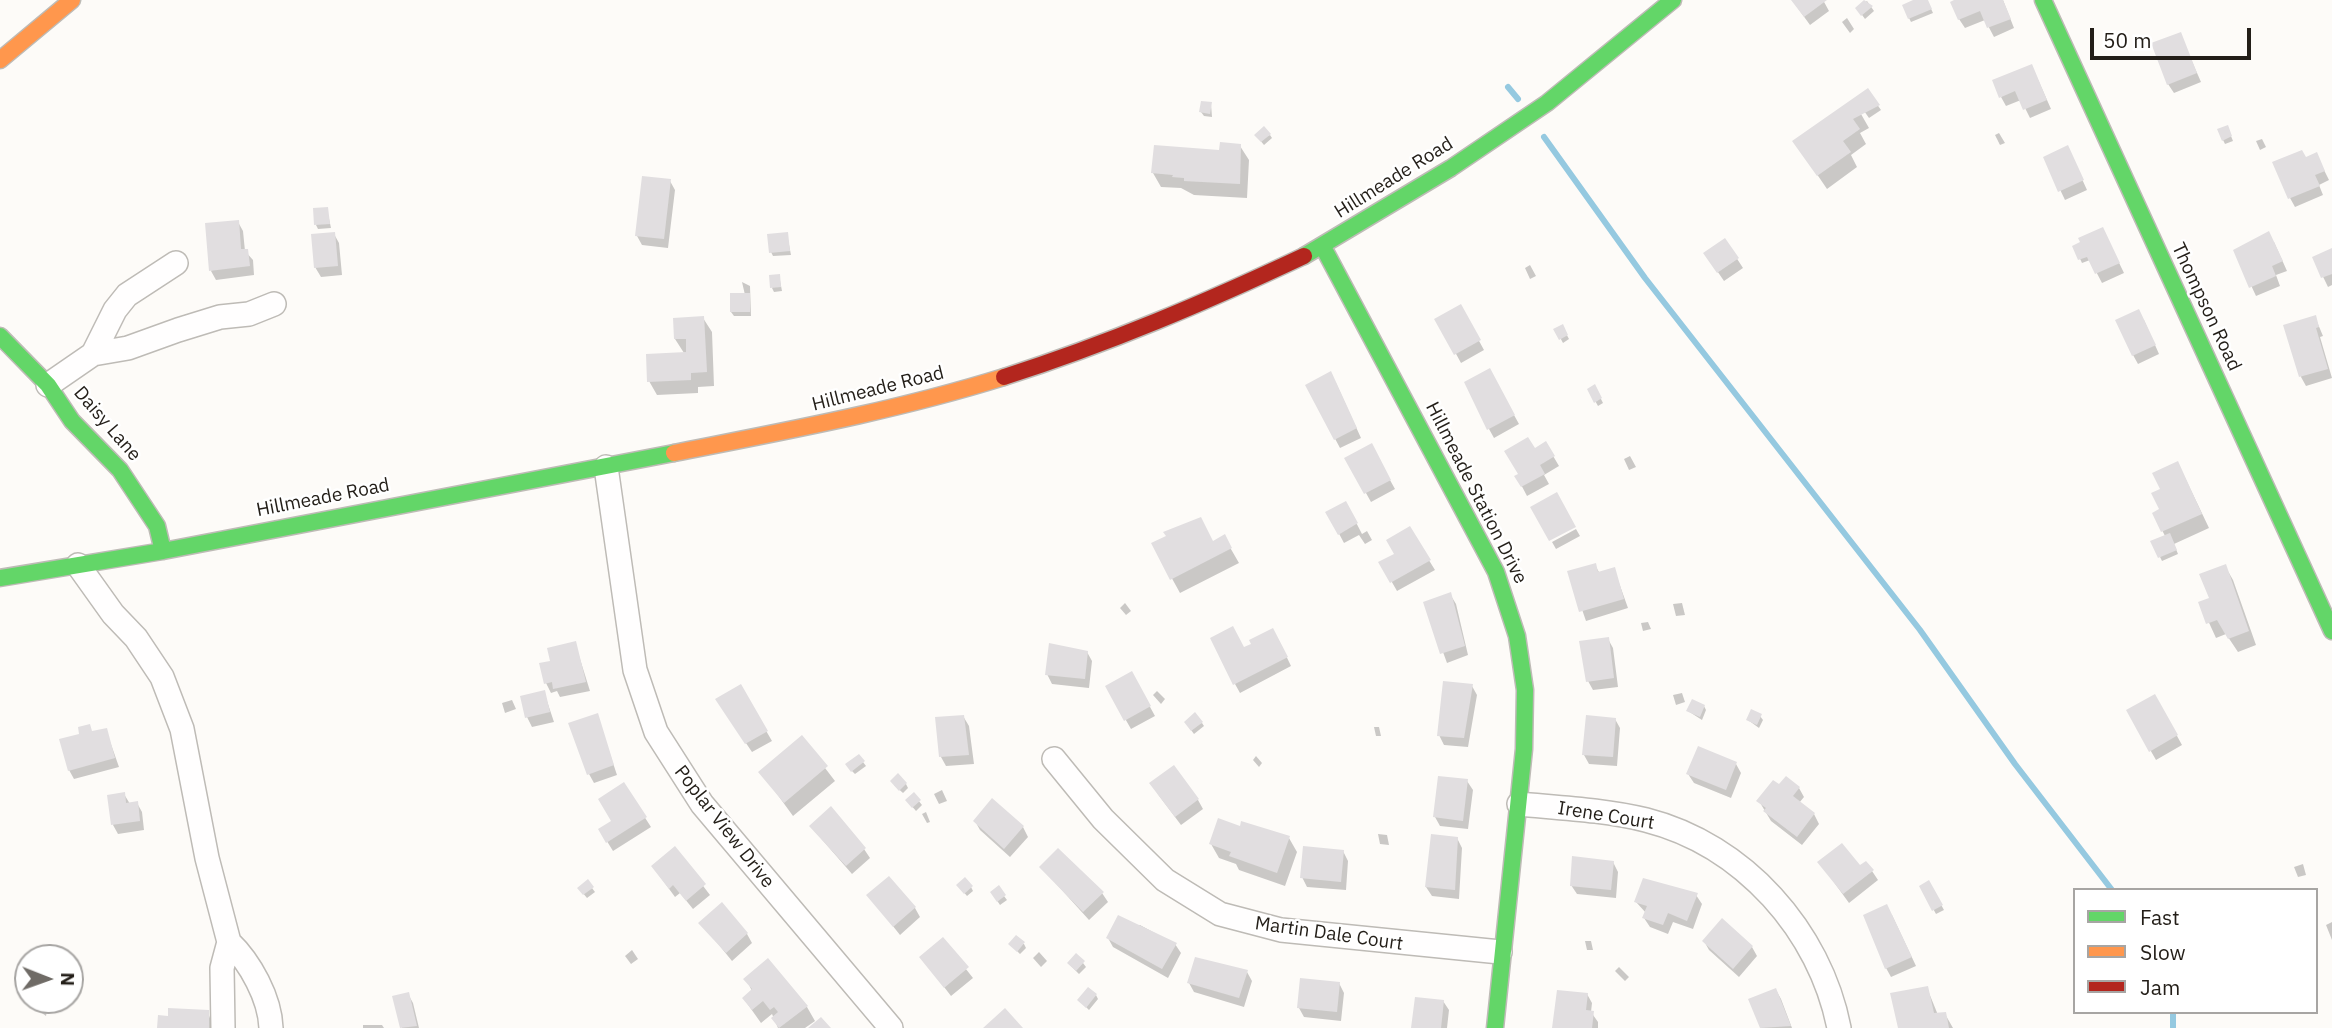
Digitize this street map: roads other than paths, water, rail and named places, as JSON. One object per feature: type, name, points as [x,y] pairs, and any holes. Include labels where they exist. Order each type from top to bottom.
[{"type":"street","points":[[0,60],[72,0]]},
{"type":"street","name":"Hillmeade Road","points":[[0,578],[163,551],[854,418],[1020,373],[1173,317],[1323,247],[1441,175],[1547,103],[1673,0]]},
{"type":"street","name":"Thompson Road","points":[[2043,0],[2332,631]]},
{"type":"street","name":"Hillmeade Station Drive","points":[[1323,247],[1500,582],[1517,636],[1525,690],[1520,804],[1500,952],[1495,1028]]},
{"type":"street","points":[[93,354],[115,310],[127,295],[176,263]]},
{"type":"street","points":[[48,385],[93,354],[128,348],[220,317],[249,314],[274,304]]},
{"type":"street","name":"Daisy Lane","points":[[0,336],[48,385],[72,421],[113,462],[144,503],[157,526],[163,551]]},
{"type":"street","name":"Poplar View Drive","points":[[606,467],[635,670],[656,732],[702,804],[891,1028]]},
{"type":"street","points":[[78,565],[113,614],[136,638],[162,677],[183,729],[207,858],[229,942],[222,968],[223,1028]]},
{"type":"street","name":"Martin Dale Court","points":[[1054,759],[1103,819],[1164,880],[1220,914],[1281,930],[1500,952]]},
{"type":"street","name":"Irene Court","points":[[1520,804],[1647,820],[1718,852],[1747,873],[1804,936],[1826,981],[1839,1028]]},
{"type":"street","points":[[229,942],[244,956],[250,968],[271,1015],[271,1028]]},
{"type":"waterway","points":[[1508,87],[1518,99]]},
{"type":"waterway","points":[[1544,137],[1645,278],[1920,630],[2015,764],[2110,888]]},
{"type":"waterway","points":[[2173,1014],[2173,1028]]}]
